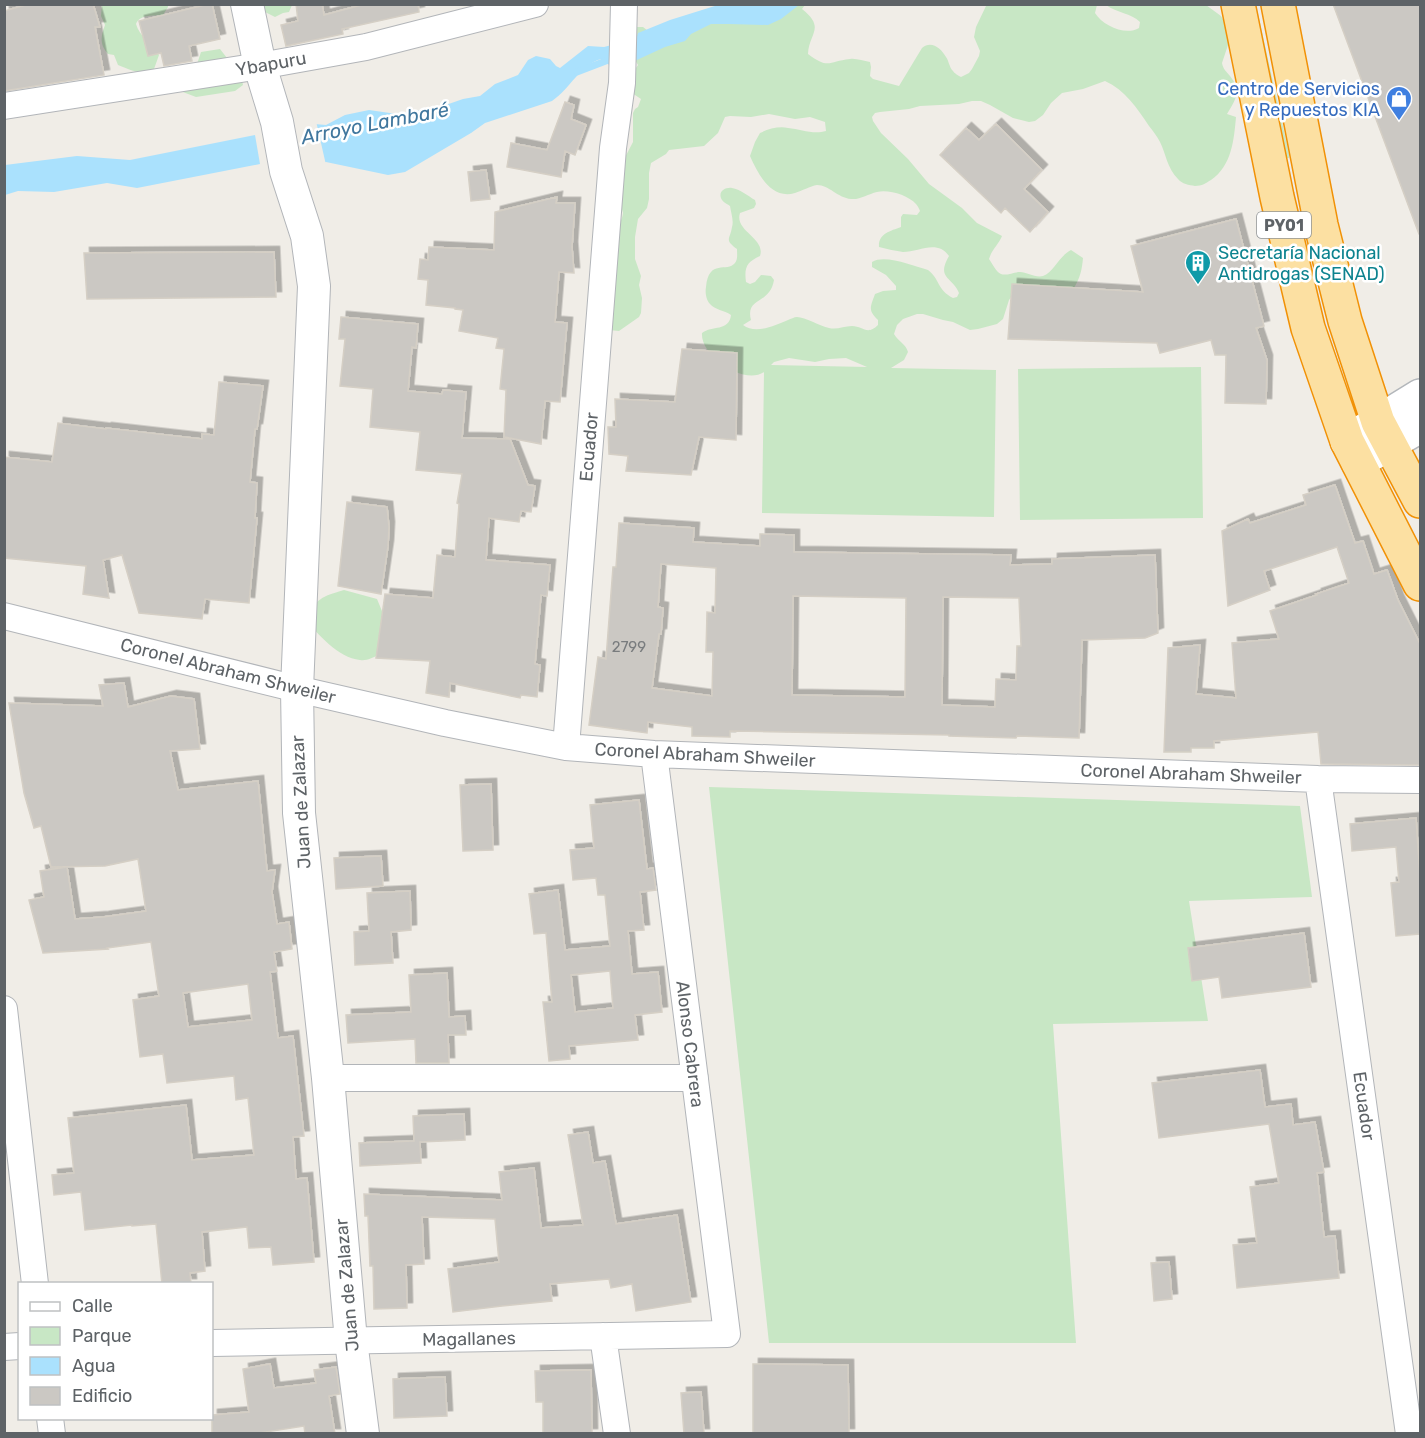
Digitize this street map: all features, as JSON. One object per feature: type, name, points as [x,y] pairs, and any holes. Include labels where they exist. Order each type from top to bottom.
[{"type":"highway","name":"PY01","points":[[1238,4],[1277,197],[1308,328],[1352,451],[1420,584]]},
{"type":"highway","name":"PY01","points":[[1278,4],[1321,225],[1345,321],[1384,433],[1420,501]]},
{"type":"main road","points":[[1352,451],[1384,433],[1420,396]]},
{"type":"main road","points":[[1384,433],[1420,426]]},
{"type":"street","points":[[247,4],[260,66]]},
{"type":"street","name":"Ybapuru","points":[[4,106],[366,47],[535,4]]},
{"type":"street","name":"Ecuador","points":[[566,747],[613,148],[621,83],[624,14]]},
{"type":"street","name":"Juan de Zalazar","points":[[260,66],[277,122],[286,171],[307,236],[314,286],[297,689],[299,813],[328,1078],[351,1341],[363,1434]]},
{"type":"street","name":"Coronel Abraham Shweiler","points":[[4,616],[297,689],[445,723],[566,747],[654,754],[1318,779],[1420,780]]},
{"type":"street","name":"Alonso Cabrera","points":[[654,754],[727,1334]]},
{"type":"street","name":"Ecuador","points":[[1318,779],[1409,1434]]},
{"type":"street","points":[[4,1009],[35,1282]]},
{"type":"street","points":[[328,1078],[695,1078]]},
{"type":"street","name":"Magallanes","points":[[213,1343],[727,1334]]},
{"type":"street","points":[[603,1336],[617,1434]]},
{"type":"green space","points":[[102,5],[168,5],[163,15],[144,17],[136,24],[159,55],[154,69],[144,72],[132,70],[118,65],[114,55],[108,54],[102,43],[105,25],[101,16]]},
{"type":"green space","points":[[254,5],[292,5],[289,12],[275,17]]},
{"type":"green space","points":[[724,5],[805,5],[802,9],[815,26],[808,54],[825,63],[852,59],[870,62],[870,76],[873,79],[899,86],[922,48],[929,45],[936,46],[941,51],[952,69],[961,77],[969,73],[980,51],[974,37],[976,27],[986,6],[989,5],[1097,5],[1095,13],[1103,22],[1128,31],[1139,28],[1140,22],[1106,5],[1206,5],[1221,16],[1231,36],[1222,63],[1234,81],[1237,91],[1227,114],[1236,117],[1233,143],[1228,160],[1218,174],[1202,185],[1188,185],[1174,175],[1159,140],[1140,113],[1125,94],[1105,81],[1062,93],[1043,115],[1029,122],[1013,118],[981,101],[920,106],[875,113],[872,117],[881,133],[908,159],[929,184],[962,208],[977,223],[1002,236],[989,259],[999,273],[1005,275],[1020,272],[1043,276],[1071,250],[1083,258],[1078,281],[1074,288],[1014,293],[1009,300],[1003,319],[997,324],[970,330],[953,322],[917,314],[903,319],[897,325],[894,334],[908,352],[904,360],[891,368],[996,370],[994,517],[762,513],[764,372],[746,375],[735,372],[715,359],[703,342],[702,333],[724,326],[730,320],[731,315],[712,306],[706,294],[711,272],[714,269],[732,266],[737,258],[737,249],[729,239],[733,222],[730,206],[722,200],[720,195],[722,191],[729,188],[735,189],[755,200],[754,208],[740,213],[739,219],[745,230],[759,244],[761,250],[760,256],[747,266],[746,282],[750,284],[755,282],[761,275],[771,276],[774,280],[768,294],[752,308],[751,320],[743,325],[748,328],[766,328],[797,317],[825,327],[856,326],[871,330],[878,325],[878,320],[871,308],[875,294],[896,290],[896,286],[886,275],[872,267],[872,262],[884,259],[928,270],[948,295],[953,298],[959,293],[945,273],[945,263],[949,256],[939,248],[903,252],[879,247],[883,236],[901,227],[903,214],[917,215],[920,211],[916,204],[903,195],[882,191],[851,199],[817,185],[787,194],[779,193],[766,184],[750,156],[760,133],[781,127],[821,132],[826,131],[825,122],[810,117],[795,119],[769,114],[725,117],[718,133],[704,146],[669,150],[651,163],[649,199],[647,208],[638,219],[635,237],[635,259],[641,276],[639,285],[642,298],[641,313],[639,317],[619,331],[609,330],[592,275],[593,253],[597,245],[613,231],[622,219],[623,213],[615,181],[633,142],[633,113],[641,99],[626,89],[630,71],[638,65],[635,60],[633,27],[643,27],[652,34]],"holes":[[[789,358],[815,362],[846,358],[867,367],[771,365]]]},
{"type":"green space","points":[[1250,5],[1256,5],[1289,158],[1284,150]]},
{"type":"green space","points":[[220,49],[241,76],[243,85],[235,91],[196,97],[167,86],[197,64],[201,52]]},
{"type":"green space","points":[[1201,367],[1203,518],[1020,520],[1018,369]]},
{"type":"green space","points":[[344,590],[377,599],[384,616],[378,655],[369,659],[352,658],[336,650],[304,618],[321,599]]},
{"type":"green space","points":[[709,787],[1300,806],[1312,897],[1189,901],[1208,1021],[1053,1024],[1076,1343],[769,1343]]},
{"type":"water","points":[[718,5],[799,5],[781,19],[768,25],[711,24],[691,34],[685,41],[665,47],[626,65],[620,58],[636,52],[638,33]]},
{"type":"water","points":[[627,41],[612,67],[601,59],[594,62],[587,66],[552,101],[485,123],[405,172],[388,175],[326,162],[315,164],[303,123],[326,125],[345,115],[369,110],[397,114],[440,107],[480,96],[495,84],[518,75],[528,60],[536,56],[550,59],[560,68],[588,46],[604,47]]},
{"type":"water","points":[[255,135],[260,164],[137,188],[107,183],[54,192],[18,191],[5,195],[5,165],[77,156],[130,160]]},
{"type":"pier","points":[[303,120],[316,121],[326,165],[315,167],[295,165],[285,123]]},
{"type":"building","points":[[29,4],[93,4],[100,27],[95,27],[104,75],[4,91],[4,11]]},
{"type":"building","points":[[212,4],[220,39],[189,46],[192,61],[164,66],[161,53],[148,56],[139,21]]},
{"type":"building","points":[[296,4],[322,4],[324,15],[365,4],[418,4],[419,12],[342,29],[343,34],[286,46],[281,25],[298,21]]},
{"type":"building","name":"Centro de Servicios y Repuestos KIA","points":[[1333,4],[1420,4],[1420,234],[1419,234]]},
{"type":"building","points":[[565,102],[574,105],[571,119],[586,125],[575,155],[565,151],[561,177],[507,167],[511,143],[547,150]]},
{"type":"building","points":[[996,124],[1042,170],[1024,189],[1048,212],[1030,232],[1005,208],[1001,213],[940,155],[966,128],[979,140]]},
{"type":"building","points":[[486,170],[490,199],[471,201],[468,172]]},
{"type":"building","points":[[557,197],[556,203],[575,203],[572,247],[574,273],[559,272],[555,322],[567,323],[560,402],[545,401],[541,444],[504,437],[506,390],[500,389],[504,349],[496,348],[498,338],[459,331],[463,310],[426,305],[428,280],[418,279],[420,259],[428,260],[429,247],[494,250],[495,212]]},
{"type":"building","points":[[1236,219],[1264,326],[1256,328],[1267,360],[1266,404],[1225,403],[1226,355],[1215,355],[1211,340],[1160,353],[1157,343],[1008,339],[1012,284],[1143,292],[1131,246]]},
{"type":"building","points":[[274,252],[276,297],[87,299],[84,253]]},
{"type":"building","points":[[341,317],[418,324],[416,348],[412,347],[408,391],[442,394],[443,390],[466,392],[462,438],[510,439],[528,485],[535,486],[531,512],[521,511],[519,522],[489,518],[486,560],[550,565],[547,596],[541,595],[535,664],[540,665],[537,697],[521,695],[520,698],[450,683],[449,697],[426,693],[430,661],[376,658],[385,594],[433,598],[437,555],[455,557],[459,504],[457,503],[462,474],[416,470],[420,432],[370,427],[373,389],[340,386],[345,339],[339,339]]},
{"type":"building","points":[[682,349],[737,353],[736,440],[699,437],[691,475],[626,471],[628,456],[609,454],[608,427],[616,427],[615,399],[675,402]]},
{"type":"building","points":[[219,382],[263,386],[257,429],[255,429],[250,482],[257,483],[255,518],[257,518],[249,603],[205,599],[202,619],[139,613],[122,555],[103,560],[109,598],[83,594],[86,566],[4,558],[4,457],[52,462],[58,423],[202,439],[202,434],[214,435]]},
{"type":"building","points":[[1335,485],[1355,543],[1363,541],[1374,574],[1387,570],[1398,600],[1420,644],[1420,765],[1321,764],[1318,732],[1214,741],[1214,748],[1191,748],[1191,752],[1164,752],[1168,648],[1200,645],[1196,694],[1236,698],[1232,643],[1279,639],[1270,611],[1349,583],[1337,547],[1264,571],[1270,590],[1228,606],[1222,531],[1248,519],[1250,523],[1306,505],[1303,495]]},
{"type":"building","points":[[347,502],[387,507],[388,546],[381,594],[338,586]]},
{"type":"building","points":[[619,523],[694,528],[693,542],[760,546],[760,534],[794,535],[794,552],[1011,555],[1010,565],[1052,564],[1052,559],[1155,555],[1158,633],[1145,638],[1082,640],[1079,738],[730,731],[730,737],[692,736],[692,727],[648,722],[647,733],[589,725],[598,657],[606,659],[613,567],[616,567]],"holes":[[[661,564],[716,568],[715,613],[707,612],[706,652],[713,652],[712,696],[652,688],[663,608],[658,607]],[[793,596],[906,598],[905,697],[792,695]],[[943,597],[1019,598],[1021,646],[1017,646],[1016,680],[996,679],[995,707],[942,705]]]},
{"type":"building","points":[[124,683],[128,707],[171,696],[194,699],[200,749],[170,751],[178,790],[258,781],[267,871],[275,870],[272,892],[277,924],[289,922],[292,949],[274,952],[277,971],[270,972],[278,1038],[293,1036],[304,1136],[293,1137],[296,1179],[307,1178],[314,1262],[273,1265],[271,1247],[249,1248],[247,1227],[202,1232],[205,1271],[190,1273],[191,1282],[162,1282],[156,1224],[85,1230],[81,1192],[54,1195],[52,1175],[74,1173],[68,1118],[186,1105],[192,1160],[254,1155],[248,1098],[236,1100],[234,1076],[167,1083],[163,1054],[140,1057],[133,1000],[159,996],[151,942],[108,949],[43,953],[29,900],[44,897],[40,871],[67,867],[75,919],[146,911],[138,859],[105,866],[51,867],[41,826],[34,828],[24,793],[9,703],[103,706],[99,685]],"holes":[[[248,984],[252,1020],[188,1027],[183,993]]]},
{"type":"building","points":[[491,784],[493,850],[463,851],[460,785]]},
{"type":"building","points":[[639,800],[647,869],[653,868],[656,890],[640,892],[644,930],[628,931],[632,974],[658,972],[662,1012],[635,1015],[638,1040],[569,1046],[570,1059],[549,1061],[543,1002],[552,1002],[546,933],[534,934],[529,894],[558,890],[565,950],[610,946],[605,895],[598,895],[596,878],[573,880],[570,850],[594,848],[590,805]],"holes":[[[610,971],[613,1008],[575,1012],[571,975]]]},
{"type":"building","points":[[1416,818],[1420,877],[1420,934],[1396,936],[1391,883],[1399,882],[1396,847],[1352,851],[1350,824]]},
{"type":"building","points":[[381,856],[383,886],[336,889],[334,858]]},
{"type":"building","points":[[410,891],[411,930],[391,932],[393,963],[355,965],[354,932],[369,931],[367,893]]},
{"type":"building","points":[[1304,933],[1311,987],[1222,998],[1219,977],[1192,981],[1188,948]]},
{"type":"building","points":[[447,973],[449,1017],[465,1016],[466,1035],[448,1035],[449,1063],[416,1063],[415,1039],[348,1043],[346,1015],[411,1012],[409,975]]},
{"type":"building","points":[[1260,1070],[1265,1107],[1291,1104],[1293,1125],[1315,1122],[1324,1172],[1317,1173],[1324,1237],[1335,1236],[1339,1278],[1237,1288],[1233,1245],[1257,1243],[1250,1187],[1279,1183],[1269,1124],[1159,1138],[1152,1083]]},
{"type":"building","points":[[464,1114],[465,1140],[420,1142],[421,1163],[360,1166],[359,1143],[414,1141],[413,1116]]},
{"type":"building","points":[[588,1132],[593,1163],[605,1161],[616,1224],[677,1215],[691,1302],[636,1311],[632,1284],[611,1288],[609,1279],[550,1284],[552,1301],[453,1312],[448,1269],[499,1262],[495,1219],[422,1217],[424,1264],[406,1265],[407,1308],[374,1309],[373,1266],[370,1266],[368,1216],[365,1216],[364,1194],[502,1200],[499,1172],[534,1168],[541,1228],[583,1225],[568,1135]]},
{"type":"building","points":[[1169,1262],[1172,1299],[1154,1301],[1151,1263]]},
{"type":"building","points":[[270,1364],[274,1388],[316,1383],[314,1370],[336,1367],[340,1394],[329,1396],[335,1434],[305,1434],[304,1426],[253,1434],[212,1434],[213,1415],[249,1412],[243,1369]]},
{"type":"building","points":[[753,1364],[848,1365],[849,1434],[753,1434]]},
{"type":"building","points":[[591,1370],[592,1434],[543,1434],[543,1402],[536,1402],[535,1371]]},
{"type":"building","points":[[445,1377],[447,1416],[394,1418],[393,1379]]},
{"type":"building","points":[[701,1392],[704,1434],[684,1434],[681,1393]]},
{"type":"waterway","name":"Arroyo Lambaré","points":[[577,72],[611,59]]},
{"type":"place","name":"Centro de Servicios y Repuestos KIA","points":[[1399,122]]},
{"type":"place","name":"Secretaría Nacional Antidrogas (SENAD)","points":[[1198,286]]}]
